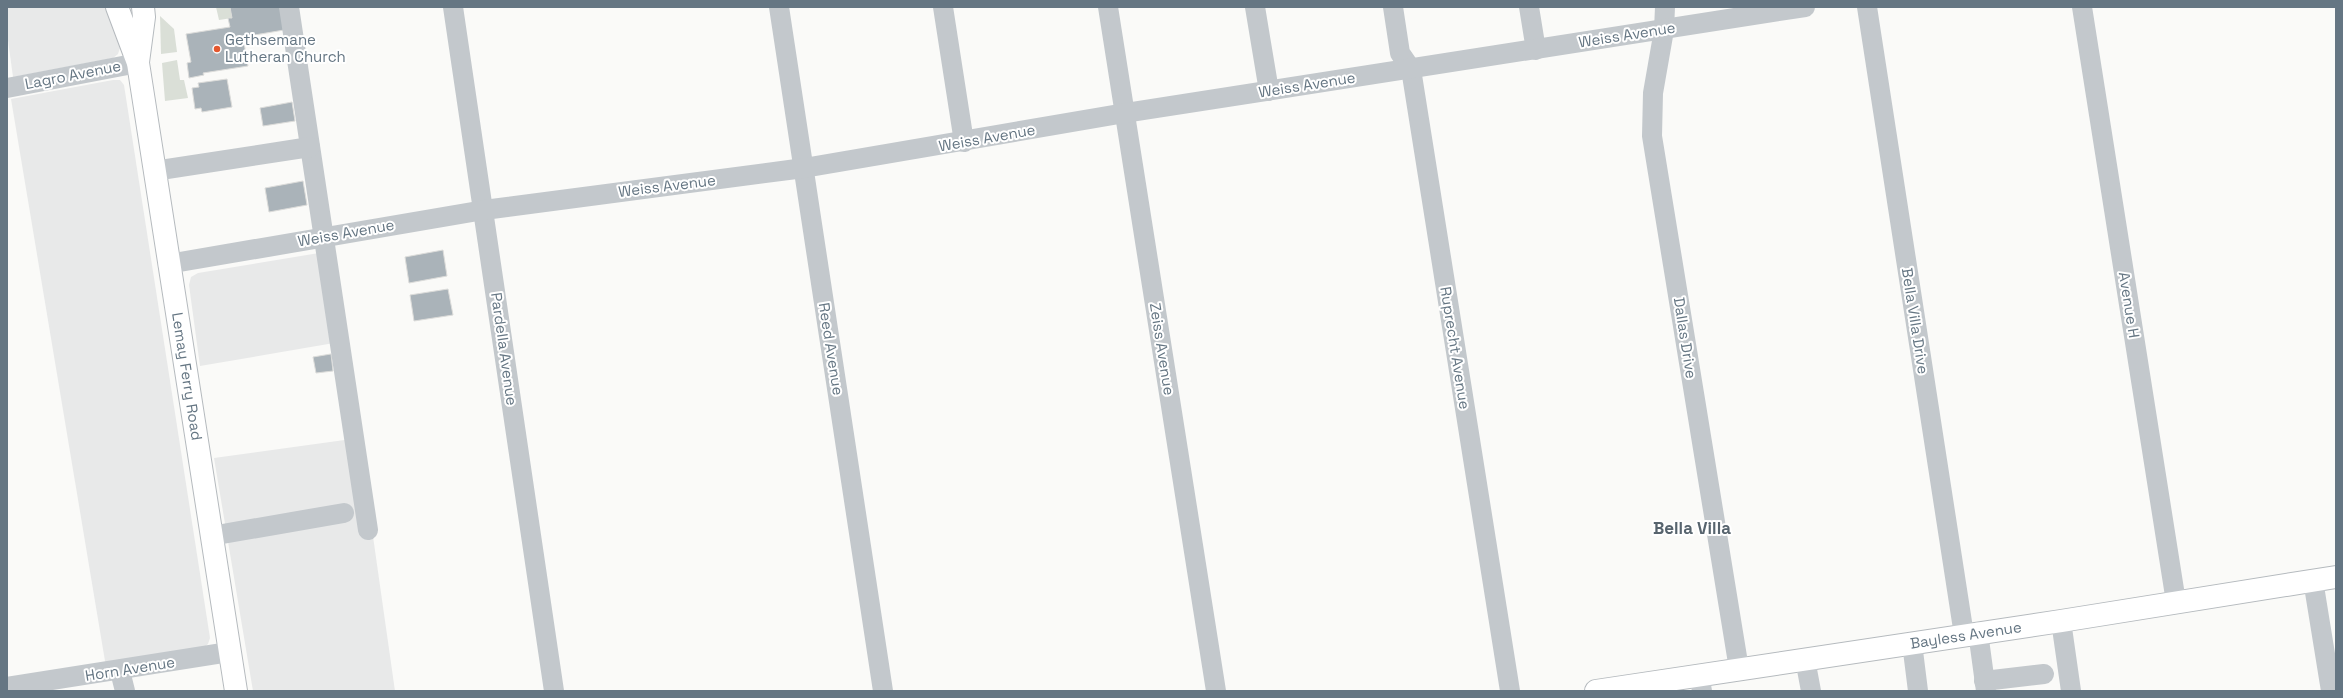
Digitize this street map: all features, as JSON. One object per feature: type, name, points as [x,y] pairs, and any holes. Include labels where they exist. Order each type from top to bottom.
[{"type":"main road","name":"Lemay Ferry Road","points":[[117,7],[138,63],[168,264],[236,691]]},
{"type":"main road","name":"Lemay Ferry Road","points":[[138,63],[144,17],[143,7]]},
{"type":"main road","name":"Bayless Avenue","points":[[1596,691],[1700,683],[1738,669],[2061,621],[2336,577]]},
{"type":"street","points":[[288,7],[310,146],[322,238],[368,530]]},
{"type":"street","name":"Pardella Avenue","points":[[453,7],[554,691]]},
{"type":"street","name":"Reed Avenue","points":[[779,7],[883,691]]},
{"type":"street","points":[[943,7],[964,142]]},
{"type":"street","name":"Zeiss Avenue","points":[[1108,7],[1216,691]]},
{"type":"street","points":[[1256,7],[1269,91]]},
{"type":"street","name":"Ruprecht Avenue","points":[[1393,7],[1400,54],[1410,69],[1510,691]]},
{"type":"street","points":[[1529,7],[1536,50]]},
{"type":"street","name":"Dallas Drive","points":[[1665,7],[1664,30],[1653,93],[1652,136],[1738,669]]},
{"type":"street","name":"Weiss Avenue","points":[[168,264],[484,210],[804,168],[964,142],[1125,113],[1805,7]]},
{"type":"street","name":"Bella Villa Drive","points":[[1867,7],[1971,634],[1985,686]]},
{"type":"street","name":"Avenue H","points":[[2082,7],[2176,602]]},
{"type":"street","name":"Lagro Avenue","points":[[7,88],[138,63]]},
{"type":"street","points":[[154,171],[310,146]]},
{"type":"street","points":[[211,536],[344,513]]},
{"type":"street","points":[[2313,580],[2331,691]]},
{"type":"street","points":[[2061,621],[2071,691]]},
{"type":"street","points":[[1912,642],[1918,691]]},
{"type":"street","name":"Horn Avenue","points":[[7,687],[31,688],[229,652]]},
{"type":"street","points":[[1805,659],[1811,691]]},
{"type":"street","points":[[120,671],[125,691]]},
{"type":"street","points":[[1985,686],[2044,674]]},
{"type":"shaded area","points":[[7,7],[110,7],[120,48],[118,54],[113,58],[13,77],[7,33]]},
{"type":"shaded area","points":[[216,7],[230,7],[232,18],[219,20]]},
{"type":"shaded area","points":[[160,16],[174,29],[177,52],[161,54]]},
{"type":"shaded area","points":[[177,60],[180,80],[184,80],[188,98],[165,101],[162,63]]},
{"type":"shaded area","points":[[113,80],[120,80],[124,85],[210,638],[208,644],[202,649],[106,667],[11,99]]},
{"type":"shaded area","points":[[319,253],[334,343],[200,366],[189,285],[191,277],[198,273]]},
{"type":"shaded area","points":[[359,438],[395,691],[253,691],[214,458]]},
{"type":"building","name":"Gethsemane Lutheran Church","points":[[230,7],[280,7],[284,30],[243,37],[248,66],[203,73],[204,75],[189,78],[187,63],[191,62],[186,34],[230,27],[228,18],[232,18]]},
{"type":"building","points":[[227,79],[232,107],[202,112],[201,108],[195,109],[192,88],[199,87],[198,83]]},
{"type":"building","points":[[292,102],[295,121],[263,126],[260,108]]},
{"type":"building","points":[[303,181],[307,205],[269,212],[265,188]]},
{"type":"building","points":[[443,250],[447,276],[409,283],[405,257]]},
{"type":"building","points":[[448,289],[453,315],[414,321],[410,295]]},
{"type":"building","points":[[331,354],[333,371],[316,373],[313,357]]},
{"type":"place","name":"Gethsemane Lutheran Church","points":[[217,49]]},
{"type":"district","name":"Bella Villa","points":[[1692,528]]}]
